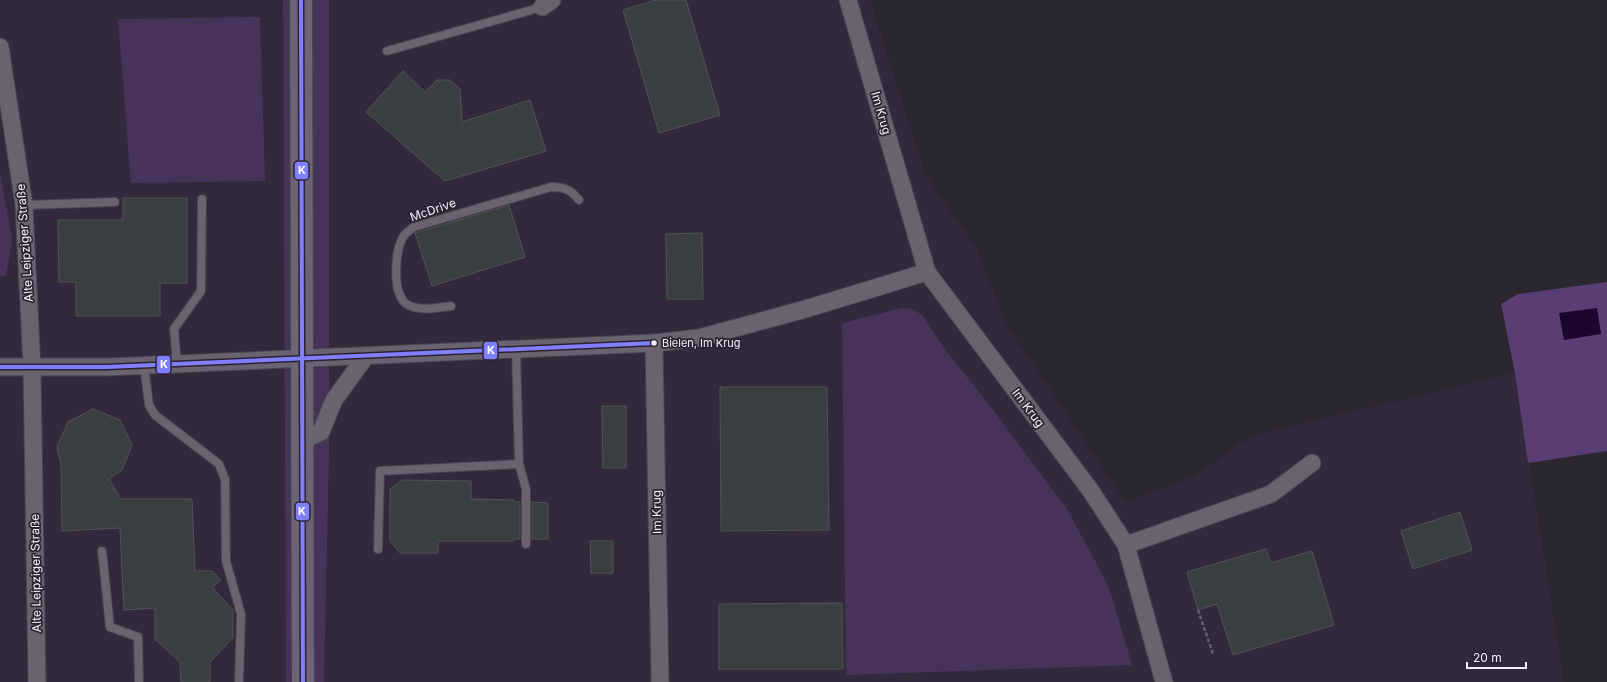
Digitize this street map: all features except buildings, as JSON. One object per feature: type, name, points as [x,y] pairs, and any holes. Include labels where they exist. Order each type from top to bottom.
[{"type":"main road","points":[[300,0],[303,682]]},
{"type":"street","name":"Im Krug","points":[[848,0],[927,272],[1090,491],[1126,545],[1164,682]]},
{"type":"street","name":"Alte Leipziger Straße","points":[[0,47],[24,205],[32,368],[38,682]]},
{"type":"street","points":[[0,367],[32,368],[144,365],[654,343],[699,338],[809,308],[927,272]]},
{"type":"street","name":"Im Krug","points":[[654,343],[660,682]]},
{"type":"street","points":[[303,440],[321,432],[334,400],[366,356]]},
{"type":"street","points":[[1126,545],[1271,494],[1312,463]]},
{"type":"lane","points":[[387,51],[547,3]]},
{"type":"lane","name":"McDrive","points":[[451,306],[438,308],[414,307],[406,303],[400,295],[396,285],[398,248],[404,236],[414,227],[538,189],[563,187],[572,191],[579,200]]},
{"type":"lane","points":[[177,363],[174,329],[201,291],[202,199]]},
{"type":"lane","points":[[24,205],[115,202]]},
{"type":"lane","points":[[516,348],[519,464],[526,489],[526,544]]},
{"type":"lane","points":[[144,365],[149,405],[155,415],[219,464],[225,479],[226,561],[241,614],[239,682]]},
{"type":"lane","points":[[378,549],[380,471],[519,464]]},
{"type":"lane","points":[[102,551],[110,627],[138,637],[139,682]]},
{"type":"path","points":[[1198,610],[1213,654]]},
{"type":"shaded area","points":[[0,0],[283,0],[286,682],[0,682]]},
{"type":"shaded area","points":[[283,0],[329,0],[329,458],[324,682],[286,682]]},
{"type":"shaded area","points":[[329,0],[870,0],[925,174],[977,249],[1008,327],[1126,502],[1195,476],[1252,435],[1515,373],[1564,682],[324,682],[329,458]]},
{"type":"shaded area","points":[[260,17],[265,181],[131,183],[118,19]]},
{"type":"shaded area","points":[[0,171],[12,240],[6,276],[0,277]]},
{"type":"shaded area","points":[[1607,282],[1607,451],[1528,463],[1515,373],[1501,304],[1518,294]]},
{"type":"shaded area","points":[[902,308],[912,309],[922,315],[944,348],[997,415],[1067,509],[1109,587],[1132,665],[846,675],[842,323]]},
{"type":"shaded area","points":[[1597,308],[1601,334],[1564,340],[1559,313]]},
{"type":"transit line","name":"K","points":[[301,0],[303,682]]},
{"type":"transit line","name":"K","points":[[0,367],[107,367],[654,343]]},
{"type":"place","name":"Bielen, Im Krug","points":[[654,343]]}]
